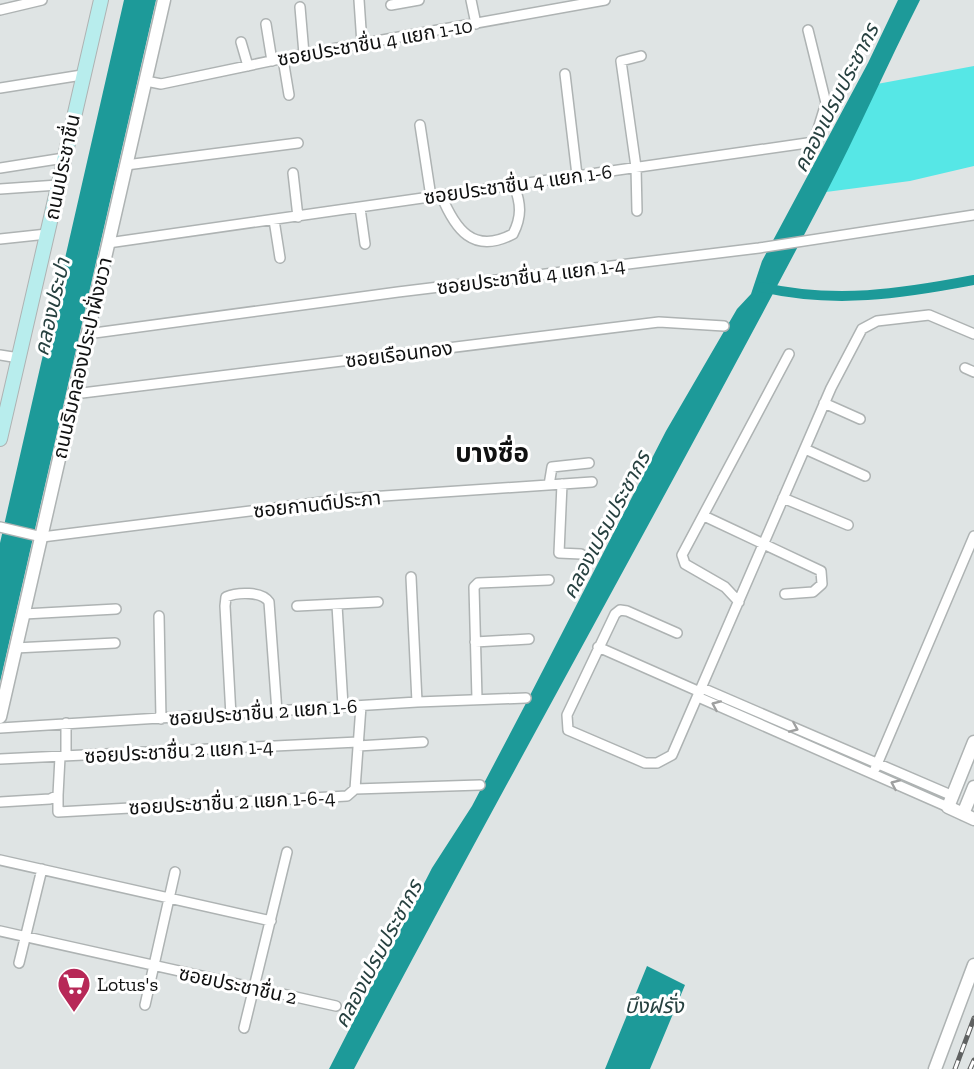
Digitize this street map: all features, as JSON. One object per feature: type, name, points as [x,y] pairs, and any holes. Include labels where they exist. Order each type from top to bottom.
[{"type":"main road","name":"ถนนประชาชื่น","points":[[0,439],[2,419],[19,358],[100,0]]},
{"type":"street","points":[[0,9],[42,0]]},
{"type":"street","name":"ถนนริมคลองประปาฝั่งขวา","points":[[0,717],[24,614],[38,536],[74,394],[164,0]]},
{"type":"street","points":[[359,0],[362,44]]},
{"type":"street","points":[[391,5],[419,0]]},
{"type":"street","points":[[471,0],[476,24]]},
{"type":"street","name":"ซอยประชาชื่น 4 แยก 1-10","points":[[146,81],[161,84],[304,54],[476,24],[558,4],[605,0]]},
{"type":"street","points":[[300,7],[304,54]]},
{"type":"street","points":[[266,24],[272,61]]},
{"type":"street","name":"ซอยประชาชื่น 4 แยก 1-6","points":[[108,243],[814,142],[826,103],[808,30]]},
{"type":"street","points":[[241,42],[248,66]]},
{"type":"street","points":[[637,211],[636,167],[621,61],[641,56]]},
{"type":"street","points":[[283,59],[290,95]]},
{"type":"street","points":[[565,74],[577,175]]},
{"type":"street","points":[[0,88],[82,75]]},
{"type":"street","points":[[420,125],[436,196],[460,231],[469,239],[490,241],[513,234],[519,223],[521,206],[514,185]]},
{"type":"street","points":[[126,165],[298,143]]},
{"type":"street","points":[[0,168],[64,158]]},
{"type":"street","points":[[293,173],[298,217]]},
{"type":"street","points":[[0,189],[58,185]]},
{"type":"street","points":[[360,208],[365,244]]},
{"type":"street","name":"ซอยประชาชื่น 4 แยก 1-4","points":[[87,334],[759,248],[974,215]]},
{"type":"street","points":[[274,220],[280,258]]},
{"type":"street","points":[[0,239],[47,234]]},
{"type":"street","points":[[677,633],[620,610],[615,614],[567,716],[568,730],[645,763],[657,762],[672,755],[824,403],[862,329],[877,321],[929,315],[974,334]]},
{"type":"street","name":"ซอยเรือนทอง","points":[[74,394],[659,322],[724,326]]},
{"type":"street","points":[[739,602],[725,587],[685,564],[682,555],[789,354]]},
{"type":"street","points":[[0,355],[19,358]]},
{"type":"street","points":[[824,403],[860,419]]},
{"type":"street","points":[[805,449],[865,476]]},
{"type":"street","points":[[549,485],[552,467],[589,463]]},
{"type":"street","name":"ซอยกานต์ประภา","points":[[1,528],[38,536],[354,498],[592,482]]},
{"type":"street","points":[[562,484],[559,553],[581,554]]},
{"type":"street","points":[[783,498],[848,525]]},
{"type":"street","points":[[704,516],[821,571],[822,584],[813,592],[784,594]]},
{"type":"street","points":[[873,774],[974,536]]},
{"type":"street","points":[[411,577],[417,702]]},
{"type":"street","points":[[477,699],[474,587],[478,584],[549,580]]},
{"type":"street","points":[[231,716],[225,602],[226,597],[233,594],[263,596],[269,602],[277,712]]},
{"type":"street","points":[[297,606],[378,602]]},
{"type":"street","points":[[337,605],[343,706]]},
{"type":"street","points":[[24,614],[116,609]]},
{"type":"street","points":[[159,616],[161,718]]},
{"type":"street","points":[[475,642],[528,639]]},
{"type":"street","points":[[15,648],[115,643]]},
{"type":"street","points":[[598,647],[873,774],[951,802],[972,796],[969,817]]},
{"type":"street","points":[[700,693],[877,764],[951,802],[969,817]]},
{"type":"street","name":"ซอยประชาชื่น 2 แยก 1-6","points":[[0,728],[231,716],[343,706],[526,698]]},
{"type":"street","name":"ซอยประชาชื่น 2 แยก 1-6-4","points":[[58,795],[58,812],[347,796],[353,794],[355,789],[361,706]]},
{"type":"street","points":[[0,802],[50,799],[58,795],[66,723]]},
{"type":"street","name":"ซอยประชาชื่น 2 แยก 1-4","points":[[0,759],[423,742]]},
{"type":"street","points":[[951,802],[974,742]]},
{"type":"street","points":[[355,789],[480,785]]},
{"type":"street","points":[[244,1028],[287,852]]},
{"type":"street","points":[[0,860],[271,921]]},
{"type":"street","points":[[19,963],[42,869]]},
{"type":"street","points":[[145,1005],[175,872]]},
{"type":"street","name":"ซอยประชาชื่น 2","points":[[0,931],[336,1006]]},
{"type":"street","points":[[935,1069],[974,965]]},
{"type":"shaded area","points":[[974,66],[974,166],[910,181],[826,192],[877,84]]},
{"type":"water","points":[[124,0],[156,0],[0,682],[0,543]]},
{"type":"water","points":[[898,0],[920,0],[837,173],[354,1069],[329,1069],[432,868],[472,806],[666,431],[737,309],[751,294],[762,261],[868,63]]},
{"type":"water","name":"บึงฝรั่ง","points":[[647,966],[685,985],[650,1069],[605,1069]]},
{"type":"waterway","points":[[761,287],[788,292],[841,296],[894,293],[974,280]]},
{"type":"railway","points":[[955,1069],[974,1018]]},
{"type":"railway","points":[[970,1069],[974,1060]]},
{"type":"place","name":"Lotus's","points":[[74,1013]]},
{"type":"district","name":"บางซื่อ","points":[[492,453]]},
{"type":"water label","name":"คลองเปรมประชากร","points":[[836,98]]},
{"type":"water label","name":"คลองประปา","points":[[52,307]]},
{"type":"water label","name":"คลองเปรมประชากร","points":[[606,525]]},
{"type":"water label","name":"คลองเปรมประชากร","points":[[378,954]]}]
